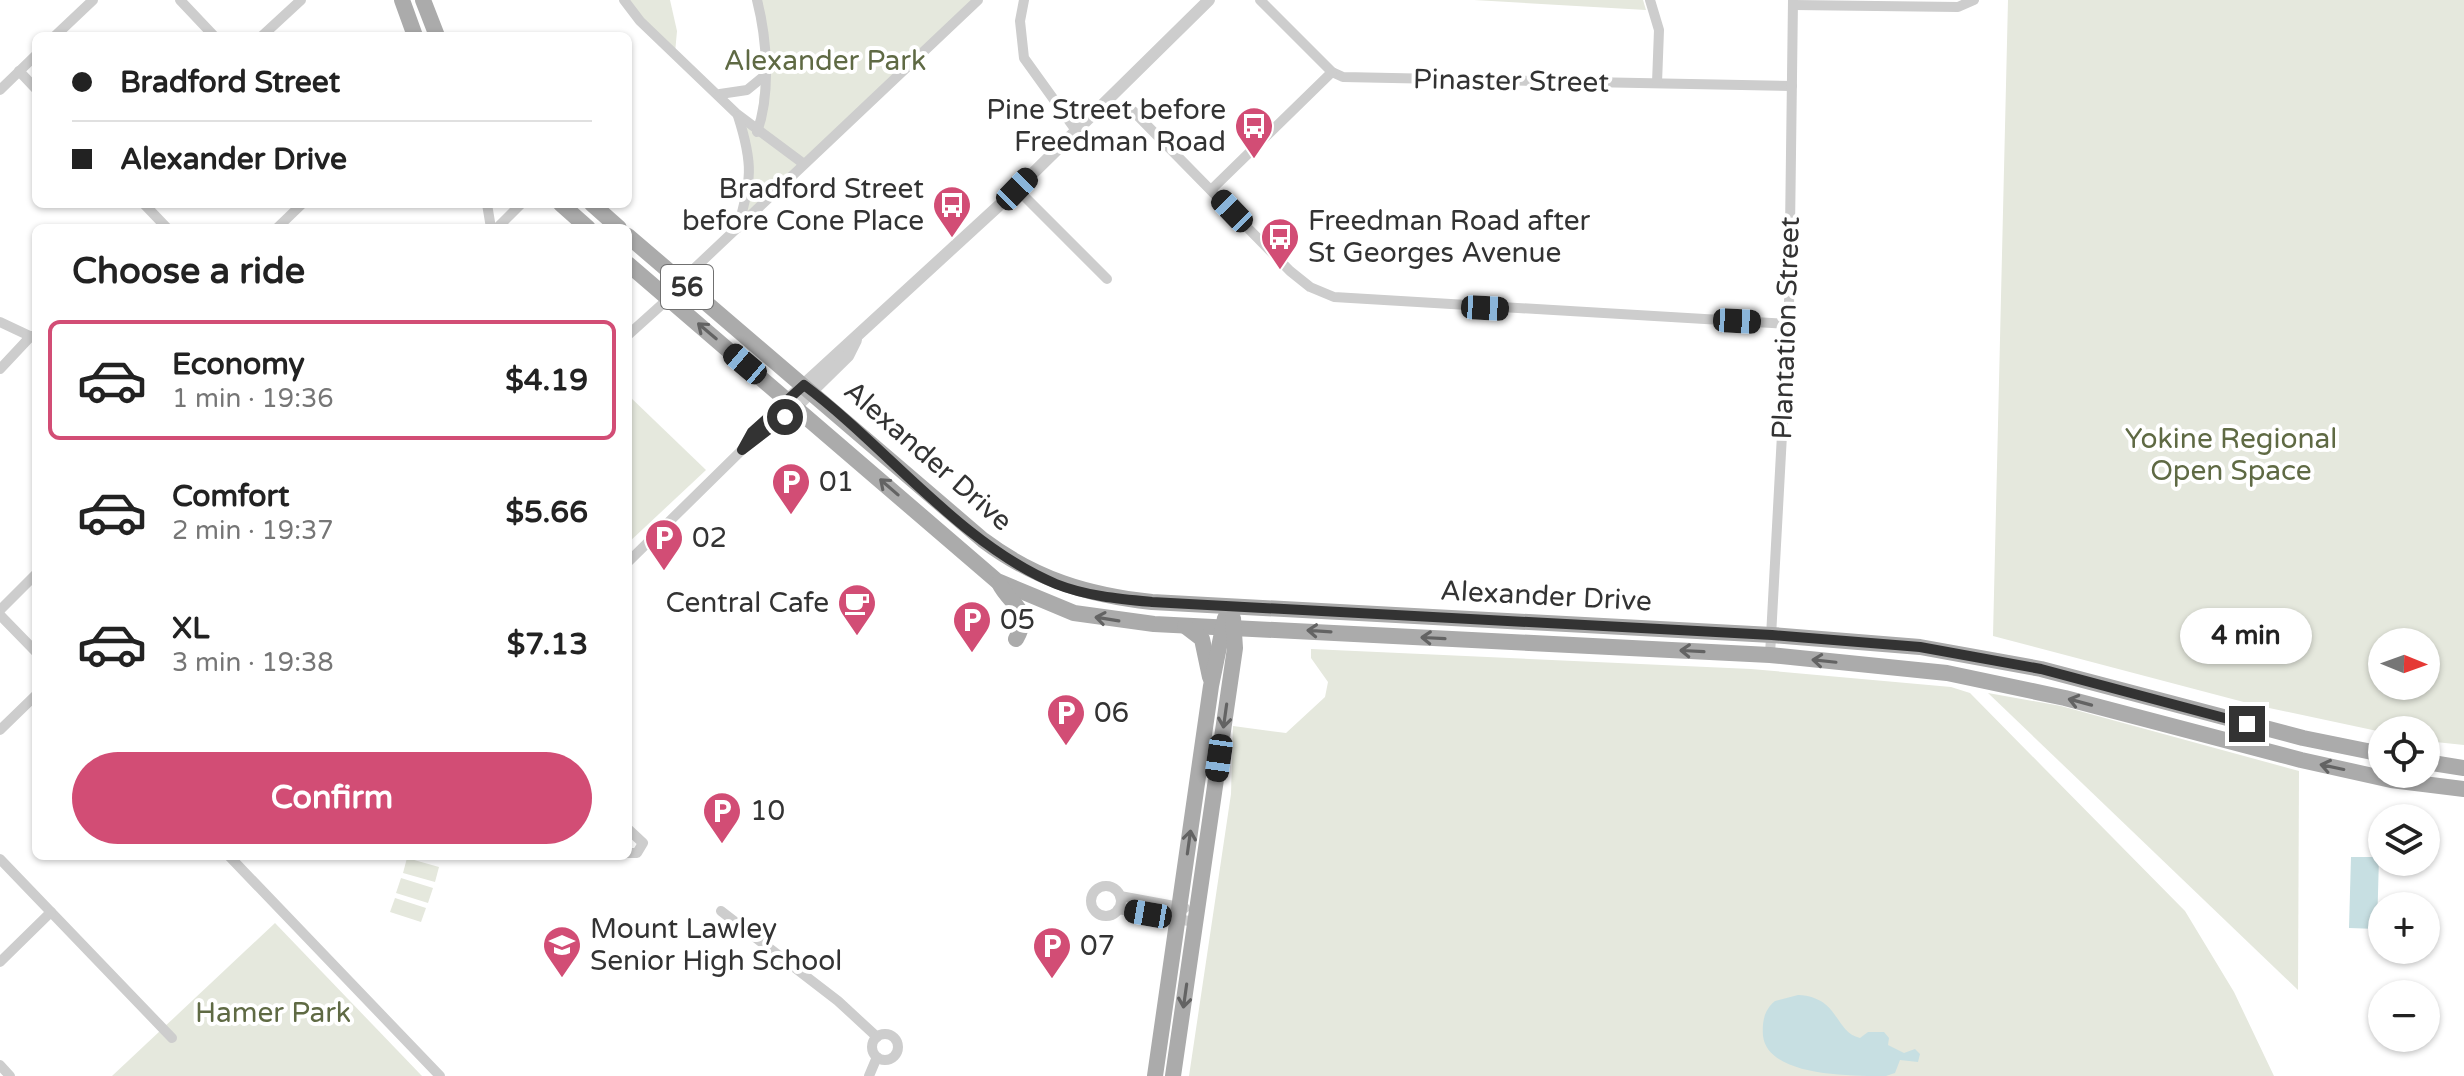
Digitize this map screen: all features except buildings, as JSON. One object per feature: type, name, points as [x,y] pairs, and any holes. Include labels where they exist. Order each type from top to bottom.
[{"type":"main road","points":[[402,0],[414,32]]},
{"type":"main road","points":[[423,0],[435,32]]},
{"type":"main road","points":[[566,208],[584,224]]},
{"type":"main road","points":[[596,208],[614,224]]},
{"type":"main road","name":"Alexander Drive","points":[[632,240],[983,540],[1055,583],[1118,599],[1772,635],[1920,647],[2028,667],[2303,738],[2368,751]]},
{"type":"main road","name":"Alexander Drive","points":[[632,268],[997,581],[1074,613],[1185,626],[1770,655],[1947,673],[2065,698],[2301,760],[2391,780],[2464,789]]},
{"type":"main road","points":[[997,581],[1004,594],[1022,613],[1023,623],[1016,639]]},
{"type":"main road","points":[[1173,1076],[1233,664],[1230,605]]},
{"type":"main road","points":[[1185,626],[1197,632],[1204,643],[1211,686]]},
{"type":"main road","points":[[1155,1076],[1211,686],[1229,627]]},
{"type":"main road","points":[[1233,664],[1245,646],[1278,629]]},
{"type":"main road","points":[[2440,764],[2464,768]]},
{"type":"street","points":[[59,32],[93,0]]},
{"type":"street","points":[[180,0],[210,32]]},
{"type":"street","points":[[266,32],[301,0]]},
{"type":"street","points":[[624,0],[640,21],[720,94],[737,114],[757,132],[804,164]]},
{"type":"street","points":[[757,0],[764,76],[764,113],[757,132]]},
{"type":"street","points":[[680,282],[978,0]]},
{"type":"street","points":[[1024,0],[1020,21],[1024,58],[1031,72],[1060,105],[1075,129]]},
{"type":"street","points":[[632,558],[742,450],[752,432],[808,388],[843,348],[856,340],[1017,189],[1209,0]]},
{"type":"street","points":[[1211,190],[1332,72],[1260,0]]},
{"type":"street","points":[[1650,0],[1659,30],[1657,83]]},
{"type":"street","points":[[1794,3],[1958,7],[1974,0]]},
{"type":"street","name":"Plantation Street","points":[[1770,655],[1788,324],[1794,3]]},
{"type":"street","points":[[0,90],[32,59]]},
{"type":"street","points":[[19,71],[32,85]]},
{"type":"street","name":"Pinaster Street","points":[[1332,72],[1355,79],[1792,86]]},
{"type":"street","points":[[720,94],[747,90],[764,76]]},
{"type":"street","points":[[1133,111],[1303,282],[1334,297],[1788,324]]},
{"type":"street","points":[[737,114],[751,154],[748,190],[738,228]]},
{"type":"street","points":[[1017,189],[1107,279]]},
{"type":"street","points":[[148,208],[163,224]]},
{"type":"street","points":[[281,224],[298,208]]},
{"type":"street","points":[[498,224],[516,208]]},
{"type":"street","points":[[632,331],[668,299]]},
{"type":"street","points":[[0,322],[32,337]]},
{"type":"street","points":[[0,369],[32,340]]},
{"type":"street","points":[[32,578],[0,612],[32,648]]},
{"type":"street","points":[[0,730],[32,699]]},
{"type":"street","points":[[632,833],[643,843],[637,853],[632,853]]},
{"type":"street","points":[[0,859],[172,1038]]},
{"type":"street","points":[[233,860],[440,1076]]},
{"type":"street","points":[[1178,913],[1120,896],[1113,888],[1104,886],[1095,890],[1091,899],[1093,908],[1100,914],[1108,915],[1118,909],[1196,916]]},
{"type":"street","points":[[1118,909],[1120,896]]},
{"type":"street","points":[[721,911],[838,1001],[877,1037]]},
{"type":"street","points":[[0,962],[51,912]]},
{"type":"street","points":[[877,1037],[892,1035],[898,1048],[892,1058],[877,1057]]},
{"type":"street","points":[[869,1076],[877,1057],[872,1046],[877,1037]]},
{"type":"street","points":[[0,1065],[10,1076]]},
{"type":"green space","points":[[624,0],[670,0],[677,31],[675,53]]},
{"type":"green space","name":"Alexander Park","points":[[757,0],[978,0],[738,228],[748,190],[737,114],[756,131],[764,54]]},
{"type":"green space","points":[[1474,0],[1643,0],[1646,10]]},
{"type":"green space","name":"Yokine Regional Open Space","points":[[2008,0],[2464,0],[2464,745],[2440,742],[2440,716],[2368,716],[2368,729],[2255,705],[1993,636]]},
{"type":"green space","points":[[632,399],[706,470],[632,539]]},
{"type":"green space","points":[[1311,649],[1751,669],[1951,687],[1970,693],[2185,911],[2234,992],[2274,1076],[1189,1076],[1231,794],[1233,726],[1286,733],[1325,697],[1328,682],[1311,658]]},
{"type":"green space","points":[[1988,693],[2061,706],[2299,771],[2298,990]]},
{"type":"green space","points":[[406,860],[439,867],[435,882],[403,873]]},
{"type":"green space","points":[[401,878],[433,888],[428,903],[396,893]]},
{"type":"green space","points":[[395,898],[426,908],[421,922],[390,912]]},
{"type":"green space","name":"Hamer Park","points":[[275,923],[422,1076],[112,1076]]},
{"type":"water","points":[[2351,857],[2368,857],[2368,876],[2378,876],[2378,892],[2368,892],[2368,929],[2349,928]]},
{"type":"water","points":[[1798,995],[1822,1002],[1852,1035],[1860,1038],[1868,1032],[1884,1032],[1889,1038],[1888,1045],[1904,1053],[1915,1049],[1920,1054],[1918,1062],[1900,1060],[1895,1073],[1870,1076],[1812,1071],[1779,1059],[1768,1049],[1763,1036],[1764,1017],[1775,1001]]},
{"type":"place","name":"Pine Street before Freedman Road","points":[[1254,160]]},
{"type":"place","name":"Bradford Street before Cone Place","points":[[952,239]]},
{"type":"place","name":"Freedman Road after St Georges Avenue","points":[[1280,271]]},
{"type":"place","name":"01","points":[[791,516]]},
{"type":"place","name":"02","points":[[664,572]]},
{"type":"place","name":"Central Cafe","points":[[857,637]]},
{"type":"place","name":"05","points":[[972,654]]},
{"type":"place","name":"06","points":[[1066,747]]},
{"type":"place","name":"10","points":[[722,845]]},
{"type":"place","name":"Mount Lawley Senior High School","points":[[562,979]]},
{"type":"place","name":"07","points":[[1052,980]]},
{"type":"route","points":[[785,417],[759,440],[742,450],[752,432],[804,385],[983,540],[1055,583],[1088,593],[1152,602],[1450,616],[1920,647],[2041,669],[2247,724]]}]
